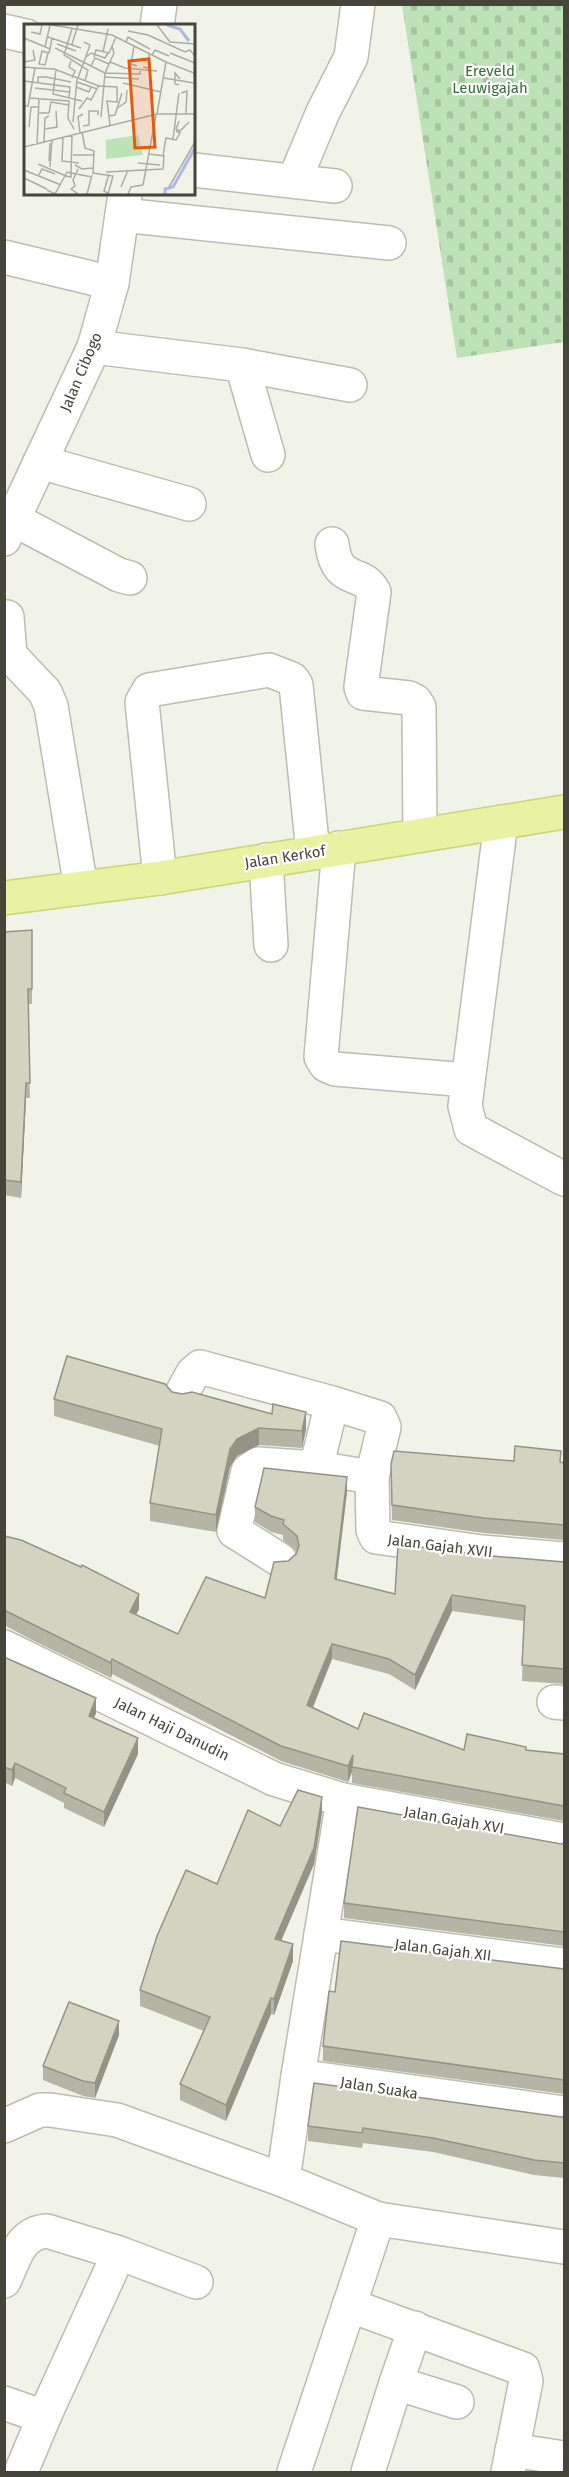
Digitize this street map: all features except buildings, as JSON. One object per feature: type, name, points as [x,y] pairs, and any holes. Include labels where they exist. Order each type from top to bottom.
[{"type":"main road","name":"Jalan Kerkof","points":[[4,898],[160,878],[564,813]]},
{"type":"street","points":[[157,24],[160,4]]},
{"type":"street","points":[[294,181],[323,112],[351,57],[358,4]]},
{"type":"street","points":[[4,31],[24,36]]},
{"type":"street","points":[[195,170],[335,186]]},
{"type":"street","points":[[124,204],[389,243]]},
{"type":"street","name":"Jalan Cibogo","points":[[9,529],[94,347],[112,283],[124,204]]},
{"type":"street","points":[[4,257],[112,283]]},
{"type":"street","points":[[94,347],[242,364],[350,385]]},
{"type":"street","points":[[242,364],[268,455]]},
{"type":"street","points":[[40,462],[189,504]]},
{"type":"street","points":[[9,529],[130,578]]},
{"type":"street","points":[[332,544],[334,562],[339,569],[371,587],[374,592],[361,687],[363,693],[409,698],[416,701],[419,707],[420,835]]},
{"type":"street","points":[[6,617],[10,655],[45,692],[51,706],[81,888]]},
{"type":"street","points":[[160,878],[142,702],[149,690],[269,669],[292,679],[296,685],[326,850],[321,1057],[326,1065],[335,1069],[467,1080]]},
{"type":"street","points":[[501,822],[465,1106],[471,1129],[564,1179]]},
{"type":"street","points":[[266,860],[271,945]]},
{"type":"street","points":[[182,1393],[193,1373],[200,1367],[207,1368],[332,1403],[380,1418],[383,1423],[384,1432],[372,1477],[316,1468],[258,1464],[248,1471],[234,1531],[280,1560]]},
{"type":"street","points":[[316,1468],[332,1403]]},
{"type":"street","name":"Jalan Gajah XVII","points":[[372,1477],[373,1530],[376,1537],[482,1552],[564,1559]]},
{"type":"street","name":"Jalan Haji Danudin","points":[[4,1647],[274,1779],[343,1800]]},
{"type":"street","points":[[283,2180],[343,1800]]},
{"type":"street","name":"Jalan Gajah XVI","points":[[343,1800],[564,1840]]},
{"type":"street","name":"Jalan Gajah XII","points":[[321,1934],[564,1965]]},
{"type":"street","name":"Jalan Suaka","points":[[298,2076],[564,2113]]},
{"type":"street","points":[[4,2126],[40,2110],[117,2120],[283,2180],[378,2219],[564,2247]]},
{"type":"street","points":[[294,2472],[378,2219]]},
{"type":"street","points":[[4,2281],[24,2240],[34,2232],[47,2231],[119,2253],[196,2282]]},
{"type":"street","points":[[21,2472],[119,2253]]},
{"type":"street","points":[[349,2305],[523,2369],[526,2381],[510,2461],[564,2458]]},
{"type":"street","points":[[368,2472],[414,2328]]},
{"type":"street","points":[[396,2383],[457,2402]]},
{"type":"street","points":[[4,2403],[44,2417]]},
{"type":"green space","name":"Ereveld Leuwigajah","points":[[402,5],[564,5],[564,342],[457,358]]}]
